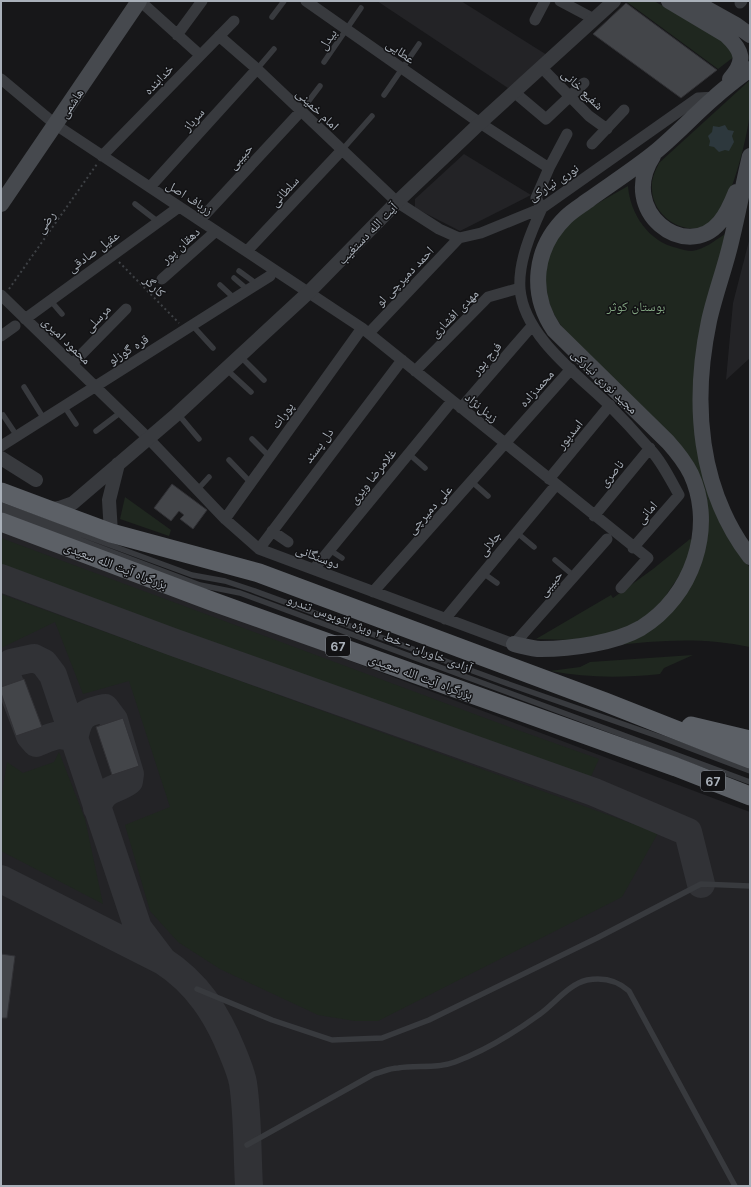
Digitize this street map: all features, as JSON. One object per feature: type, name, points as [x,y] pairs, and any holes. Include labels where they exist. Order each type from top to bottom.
[{"type":"highway","name":"بزرگراه آیت الله سعیدی","points":[[1,492],[111,534],[259,573],[633,713]]},
{"type":"highway","name":"بزرگراه آیت الله سعیدی","points":[[1,522],[214,602],[676,766],[750,796]]},
{"type":"highway","points":[[633,713],[735,735],[750,740]]},
{"type":"highway","points":[[633,713],[750,759]]},
{"type":"main road","name":"هاشمی","points":[[1,204],[140,1]]},
{"type":"main road","points":[[669,1],[726,35],[734,42],[741,55],[742,61],[739,67],[715,97]]},
{"type":"main road","points":[[693,1],[736,25],[750,35]]},
{"type":"main road","name":"مجید نوری نیارکی","points":[[514,644],[539,649],[563,648],[604,641],[640,628],[663,610],[683,585],[691,570],[698,549],[702,525],[700,505],[691,475],[683,460],[668,442],[554,330],[546,318],[537,286],[538,272],[541,255],[551,235],[567,216],[655,152],[715,97],[750,69]]},
{"type":"main road","points":[[655,152],[644,169],[642,181],[643,199],[653,218],[667,230],[686,237],[696,237],[709,231],[720,223],[730,207],[749,161]]},
{"type":"main road","points":[[749,161],[731,243],[709,320],[702,366],[699,406],[704,451],[716,492],[730,524],[750,558]]},
{"type":"street","points":[[140,1],[200,55]]},
{"type":"street","points":[[177,35],[202,1]]},
{"type":"street","name":"عطایی","points":[[306,1],[480,123],[549,168]]},
{"type":"street","points":[[535,20],[545,1]]},
{"type":"street","points":[[560,1],[594,19]]},
{"type":"street","name":"آیت الله دستغیب","points":[[48,510],[72,503],[177,414],[309,292],[396,202],[614,1]]},
{"type":"street","name":"خدابنده","points":[[102,156],[234,21]]},
{"type":"street","name":"امام خمینی","points":[[219,36],[257,69],[396,202]]},
{"type":"street","name":"شفیع خانی","points":[[541,67],[589,116],[607,129]]},
{"type":"street","name":"سرباز","points":[[150,187],[257,69]]},
{"type":"street","name":"زرباف اصل","points":[[1,79],[56,125],[309,292]]},
{"type":"street","points":[[514,92],[546,119],[584,83]]},
{"type":"street","name":"نوری نیارکی","points":[[459,238],[481,233],[542,208],[698,98],[715,97]]},
{"type":"street","points":[[592,144],[624,110]]},
{"type":"street","name":"حبیبی","points":[[200,220],[301,111]]},
{"type":"street","points":[[567,134],[549,168],[536,198],[542,208],[530,236],[523,263],[520,288],[524,309],[532,326],[571,369],[610,405],[650,448]]},
{"type":"street","name":"سلطانی","points":[[246,251],[341,151]]},
{"type":"street","points":[[396,202],[439,229],[459,238]]},
{"type":"street","name":"عقیل صادقی","points":[[25,319],[157,221],[179,207]]},
{"type":"street","name":"دهقان پور","points":[[162,279],[216,231]]},
{"type":"street","name":"احمد دمیرچی لو","points":[[366,331],[459,238]]},
{"type":"street","name":"قره گوزلو","points":[[1,446],[270,276]]},
{"type":"street","name":"مهدی افشاری","points":[[415,371],[488,297],[520,288]]},
{"type":"street","name":"زینل‌نژاد","points":[[309,292],[366,331],[633,548],[648,558],[621,588]]},
{"type":"street","name":"محمود امیری","points":[[2,296],[148,438]]},
{"type":"street","name":"مرسلی","points":[[72,364],[126,309]]},
{"type":"street","points":[[1,336],[15,326]]},
{"type":"street","name":"فرج پور","points":[[457,405],[532,326]]},
{"type":"street","name":"پورات","points":[[225,519],[366,331]]},
{"type":"street","name":"دل پسند","points":[[259,549],[402,360]]},
{"type":"street","name":"محمدزاده","points":[[505,444],[571,369]]},
{"type":"street","name":"غلامرضا ویری","points":[[314,569],[409,454],[457,405]]},
{"type":"street","name":"اسدپور","points":[[552,482],[610,405]]},
{"type":"street","name":"دوسنگانی","points":[[148,438],[225,519],[259,549],[514,644]]},
{"type":"street","name":"علی دمیرچی","points":[[373,592],[505,444]]},
{"type":"street","name":"امانی","points":[[633,548],[679,495],[650,448]]},
{"type":"street","name":"ناصری","points":[[594,516],[650,448]]},
{"type":"street","points":[[1,458],[36,480]]},
{"type":"street","points":[[111,534],[109,500],[118,464]]},
{"type":"street","name":"جلالی","points":[[445,619],[516,532],[552,482]]},
{"type":"street","points":[[272,531],[288,542]]},
{"type":"street","name":"حبیبی","points":[[514,644],[607,538]]},
{"type":"lane","points":[[272,17],[284,1]]},
{"type":"lane","name":"بیدل","points":[[324,62],[361,8]]},
{"type":"lane","points":[[384,94],[419,44]]},
{"type":"lane","points":[[257,69],[274,49]]},
{"type":"lane","points":[[301,111],[320,86]]},
{"type":"lane","points":[[341,151],[372,116]]},
{"type":"lane","points":[[135,204],[157,221]]},
{"type":"lane","points":[[239,271],[253,287]]},
{"type":"lane","points":[[234,278],[253,287]]},
{"type":"lane","points":[[220,286],[234,298]]},
{"type":"lane","points":[[50,300],[62,314]]},
{"type":"lane","points":[[189,327],[213,348]]},
{"type":"lane","points":[[239,356],[264,380]]},
{"type":"lane","points":[[226,368],[251,392]]},
{"type":"lane","points":[[24,387],[44,419]]},
{"type":"lane","points":[[64,406],[76,424]]},
{"type":"lane","points":[[96,431],[121,412]]},
{"type":"lane","points":[[177,414],[199,439]]},
{"type":"lane","points":[[3,415],[17,436]]},
{"type":"lane","points":[[252,439],[270,457]]},
{"type":"lane","points":[[409,454],[425,468]]},
{"type":"lane","points":[[229,460],[251,483]]},
{"type":"lane","points":[[198,489],[209,477]]},
{"type":"lane","points":[[471,481],[488,496]]},
{"type":"lane","name":"آزادی خاوران - خط ۲ ویژه اتوبوس تندرو","points":[[1,505],[192,575],[225,581],[252,590],[493,679],[663,738],[750,771]]},
{"type":"lane","name":"آزادی خاوران - خط ۲ ویژه اتوبوس تندرو","points":[[1,510],[200,585],[240,593],[750,782]]},
{"type":"lane","points":[[516,532],[534,547]]},
{"type":"lane","points":[[330,550],[342,558]]},
{"type":"lane","points":[[555,560],[574,576]]},
{"type":"lane","points":[[483,573],[497,583]]},
{"type":"lane","points":[[197,989],[272,1020],[332,1040],[382,1038],[428,1020],[597,938],[701,884],[750,886]]},
{"type":"lane","points":[[247,1144],[374,1074],[397,1068],[441,1066],[456,1062],[504,1038],[541,1014],[574,986],[586,980],[606,979],[620,983],[629,991],[735,1186]]},
{"type":"path","name":"رضی","points":[[2,296],[102,156]]},
{"type":"path","name":"کارگر","points":[[112,255],[189,327]]},
{"type":"shaded area","points":[[377,1],[461,1],[547,55],[508,88]]},
{"type":"shaded area","points":[[725,125],[728,130],[734,131],[732,136],[734,142],[729,151],[725,150],[719,152],[714,147],[709,146],[710,141],[708,136],[712,132],[713,126],[719,127]]},
{"type":"shaded area","points":[[464,154],[531,195],[460,231],[415,208],[415,199]]},
{"type":"shaded area","points":[[750,237],[750,358],[726,380],[733,303]]},
{"type":"shaded area","points":[[1,529],[750,812],[750,1186],[1,1186]]},
{"type":"green space","points":[[654,1],[731,44],[735,56],[718,69],[627,2]]},
{"type":"green space","points":[[750,80],[749,122],[732,187],[725,202],[711,222],[702,227],[682,227],[673,223],[658,208],[654,199],[652,182],[659,163]]},
{"type":"green space","name":"بوستان کوثر","points":[[628,186],[633,207],[637,216],[650,233],[667,245],[692,251],[705,247],[725,234],[694,374],[693,408],[740,554],[750,568],[750,647],[715,642],[680,640],[611,646],[678,605],[702,488],[570,337],[556,319],[549,303],[546,283],[547,263],[553,244],[558,235],[581,214]]},
{"type":"green space","points":[[125,497],[171,530],[169,536],[120,519]]},
{"type":"green space","points":[[1,538],[599,759],[587,785],[1,567]]},
{"type":"green space","points":[[690,539],[695,542],[691,558],[657,609],[623,631],[572,640],[536,639],[611,595],[613,598],[653,569]]},
{"type":"green space","points":[[1,594],[658,833],[622,897],[378,1021],[355,1021],[318,1015],[220,969],[178,942],[150,911],[125,825],[170,807],[129,681],[83,694],[55,622],[1,648]]},
{"type":"green space","points":[[693,655],[664,668],[660,674],[605,677],[550,671],[580,667],[590,662]]},
{"type":"green space","points":[[59,752],[85,819],[103,904],[1,851],[1,799],[7,762],[23,773],[54,762]]},
{"type":"building","points":[[626,3],[717,70],[681,98],[593,34]]},
{"type":"building","points":[[172,484],[207,510],[193,529],[180,519],[184,515],[179,511],[171,521],[154,508]]},
{"type":"building","points":[[24,679],[42,727],[16,736],[1,693],[1,687]]},
{"type":"building","points":[[123,718],[139,766],[112,775],[96,727]]},
{"type":"building","points":[[1,954],[15,956],[7,1018],[1,1018]]},
{"type":"taxiway","points":[[1,578],[173,642],[594,792],[688,832],[701,884]]},
{"type":"taxiway","points":[[97,808],[100,801],[103,796],[110,790],[129,781],[130,774],[114,720],[105,708],[97,710],[86,714],[80,720],[76,731],[74,739],[64,735],[59,735],[36,743],[30,736],[7,676],[11,663],[34,658],[44,663],[53,675],[138,928],[163,961]]},
{"type":"taxiway","points":[[1,879],[163,961],[186,979],[205,1000],[220,1024],[242,1079],[246,1108],[249,1186]]}]
